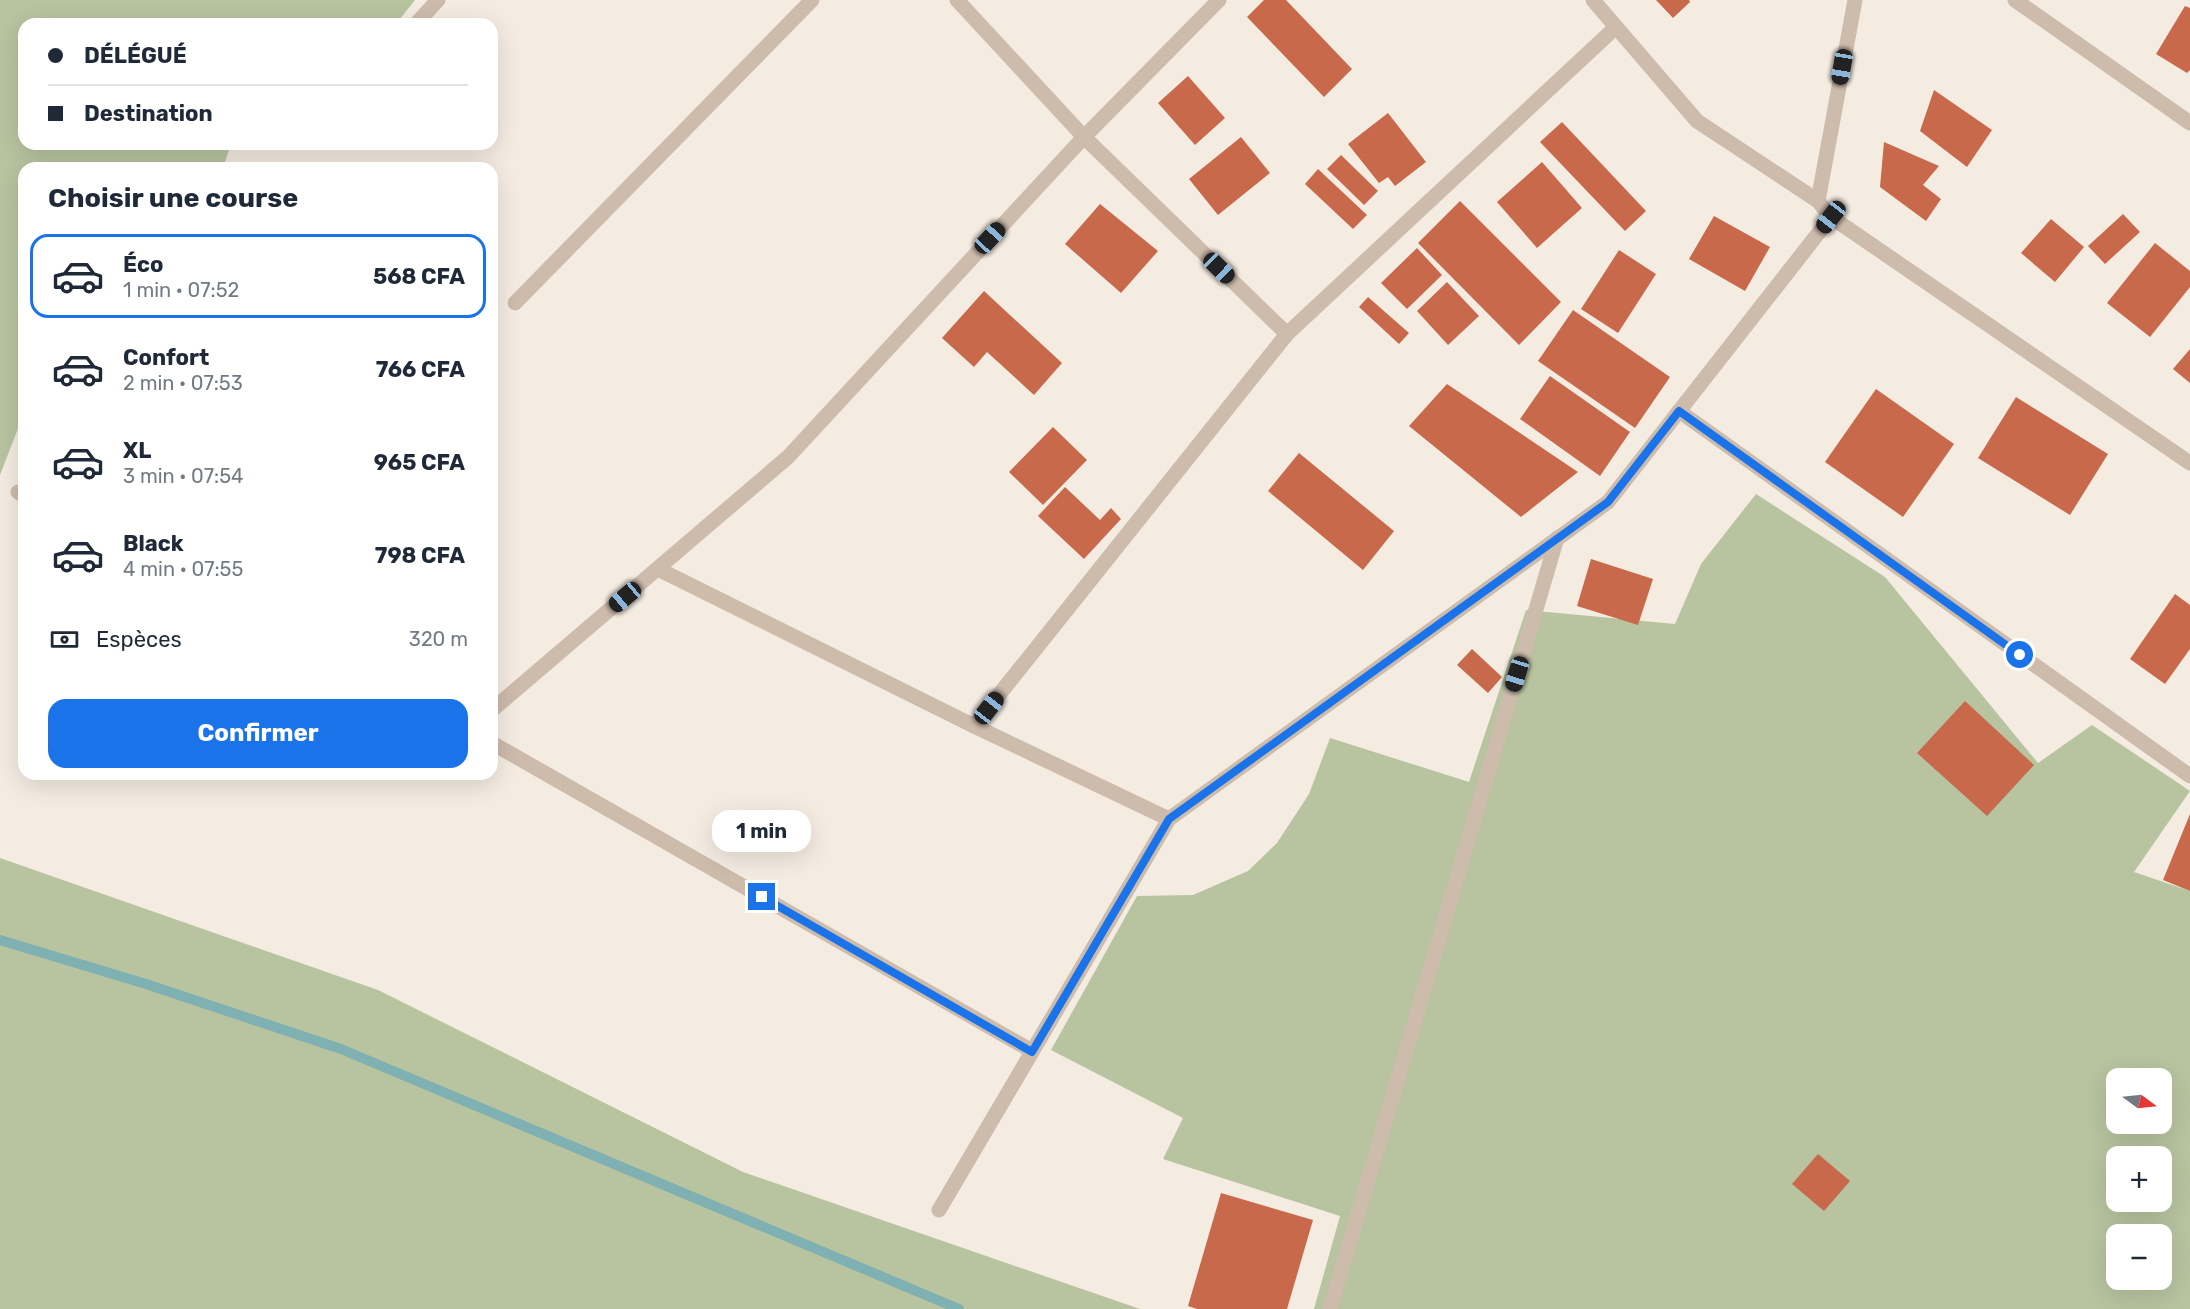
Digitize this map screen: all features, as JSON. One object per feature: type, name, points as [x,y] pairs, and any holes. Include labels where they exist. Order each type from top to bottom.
[{"type":"street","points":[[422,18],[438,0]]},
{"type":"street","points":[[515,303],[812,0]]},
{"type":"street","points":[[957,0],[1084,137],[1287,334]]},
{"type":"street","points":[[498,705],[788,457],[1084,137],[1219,0]]},
{"type":"street","points":[[1593,0],[1697,121],[1818,201],[1831,217],[2190,463]]},
{"type":"street","points":[[1818,201],[1855,0]]},
{"type":"street","points":[[2015,0],[2190,123]]},
{"type":"street","points":[[974,726],[1287,334],[1616,27]]},
{"type":"street","points":[[939,1210],[1169,819],[1608,502],[1831,217]]},
{"type":"street","points":[[1679,411],[2190,776]]},
{"type":"street","points":[[1330,1309],[1557,538]]},
{"type":"street","points":[[658,569],[974,726],[1169,819]]},
{"type":"street","points":[[498,746],[1032,1052]]},
{"type":"green space","points":[[0,0],[415,0],[401,18],[18,18],[18,150],[229,150],[225,162],[18,162],[18,428],[0,475]]},
{"type":"green space","points":[[1756,494],[1885,577],[2038,763],[2092,725],[2190,791],[2134,872],[2190,891],[2190,1309],[1314,1309],[1340,1216],[1163,1159],[1183,1118],[1051,1050],[1137,896],[1193,895],[1248,871],[1277,843],[1309,794],[1330,738],[1469,782],[1526,610],[1675,624],[1701,564]]},
{"type":"green space","points":[[0,858],[378,990],[743,1172],[1140,1309],[0,1309]]},
{"type":"building","points":[[1264,0],[1286,0],[1352,69],[1324,97],[1247,17]]},
{"type":"building","points":[[1656,0],[1689,0],[1690,2],[1673,18]]},
{"type":"building","points":[[2185,6],[2190,8],[2190,70],[2187,73],[2156,54]]},
{"type":"building","points":[[1188,76],[1225,118],[1195,145],[1158,103]]},
{"type":"building","points":[[1934,90],[1992,130],[1967,167],[1920,131]]},
{"type":"building","points":[[1388,113],[1426,162],[1395,186],[1388,177],[1379,183],[1348,144]]},
{"type":"building","points":[[1562,122],[1646,211],[1625,231],[1540,142]]},
{"type":"building","points":[[1241,137],[1270,173],[1218,215],[1189,179]]},
{"type":"building","points":[[1884,142],[1939,166],[1923,185],[1941,199],[1926,221],[1880,187]]},
{"type":"building","points":[[1341,155],[1378,191],[1364,205],[1327,169]]},
{"type":"building","points":[[1542,162],[1582,208],[1537,248],[1497,202]]},
{"type":"building","points":[[1318,169],[1367,215],[1353,229],[1305,184]]},
{"type":"building","points":[[1460,201],[1561,302],[1519,345],[1418,243]]},
{"type":"building","points":[[1100,204],[1158,251],[1121,293],[1065,244]]},
{"type":"building","points":[[2123,214],[2140,232],[2105,264],[2088,246]]},
{"type":"building","points":[[1714,216],[1770,247],[1745,291],[1689,259]]},
{"type":"building","points":[[2051,219],[2084,247],[2055,282],[2021,253]]},
{"type":"building","points":[[2155,243],[2190,271],[2190,287],[2150,337],[2107,303]]},
{"type":"building","points":[[1417,248],[1442,275],[1407,309],[1381,283]]},
{"type":"building","points":[[1619,250],[1656,274],[1618,333],[1581,309]]},
{"type":"building","points":[[1447,282],[1479,316],[1448,345],[1417,311]]},
{"type":"building","points":[[984,291],[1062,363],[1034,395],[987,352],[974,367],[942,338]]},
{"type":"building","points":[[1368,297],[1409,333],[1399,344],[1359,307]]},
{"type":"building","points":[[1573,310],[1670,377],[1635,428],[1538,361]]},
{"type":"building","points":[[2190,349],[2190,383],[2173,369]]},
{"type":"building","points":[[1550,376],[1630,432],[1600,476],[1520,419]]},
{"type":"building","points":[[1447,384],[1578,472],[1521,517],[1409,426]]},
{"type":"building","points":[[1876,389],[1954,444],[1903,517],[1825,462]]},
{"type":"building","points":[[2016,397],[2108,454],[2070,515],[1978,458]]},
{"type":"building","points":[[1053,427],[1087,460],[1043,505],[1009,472]]},
{"type":"building","points":[[1299,453],[1394,531],[1363,570],[1268,491]]},
{"type":"building","points":[[1065,487],[1100,520],[1111,508],[1121,519],[1084,559],[1038,516]]},
{"type":"building","points":[[1591,559],[1653,579],[1638,625],[1577,606]]},
{"type":"building","points":[[2175,594],[2190,605],[2190,649],[2165,684],[2130,659]]},
{"type":"building","points":[[1472,649],[1502,677],[1488,693],[1457,665]]},
{"type":"building","points":[[1965,701],[2034,765],[1987,816],[1917,753]]},
{"type":"building","points":[[2190,814],[2190,891],[2163,880]]},
{"type":"building","points":[[1818,1154],[1850,1181],[1824,1211],[1792,1184]]},
{"type":"building","points":[[1221,1193],[1313,1220],[1287,1309],[1197,1309],[1188,1306]]},
{"type":"waterway","points":[[0,940],[146,984],[341,1049],[959,1309]]},
{"type":"route","points":[[762,897],[1032,1052],[1169,819],[1608,502],[1679,411],[2020,655]]}]
